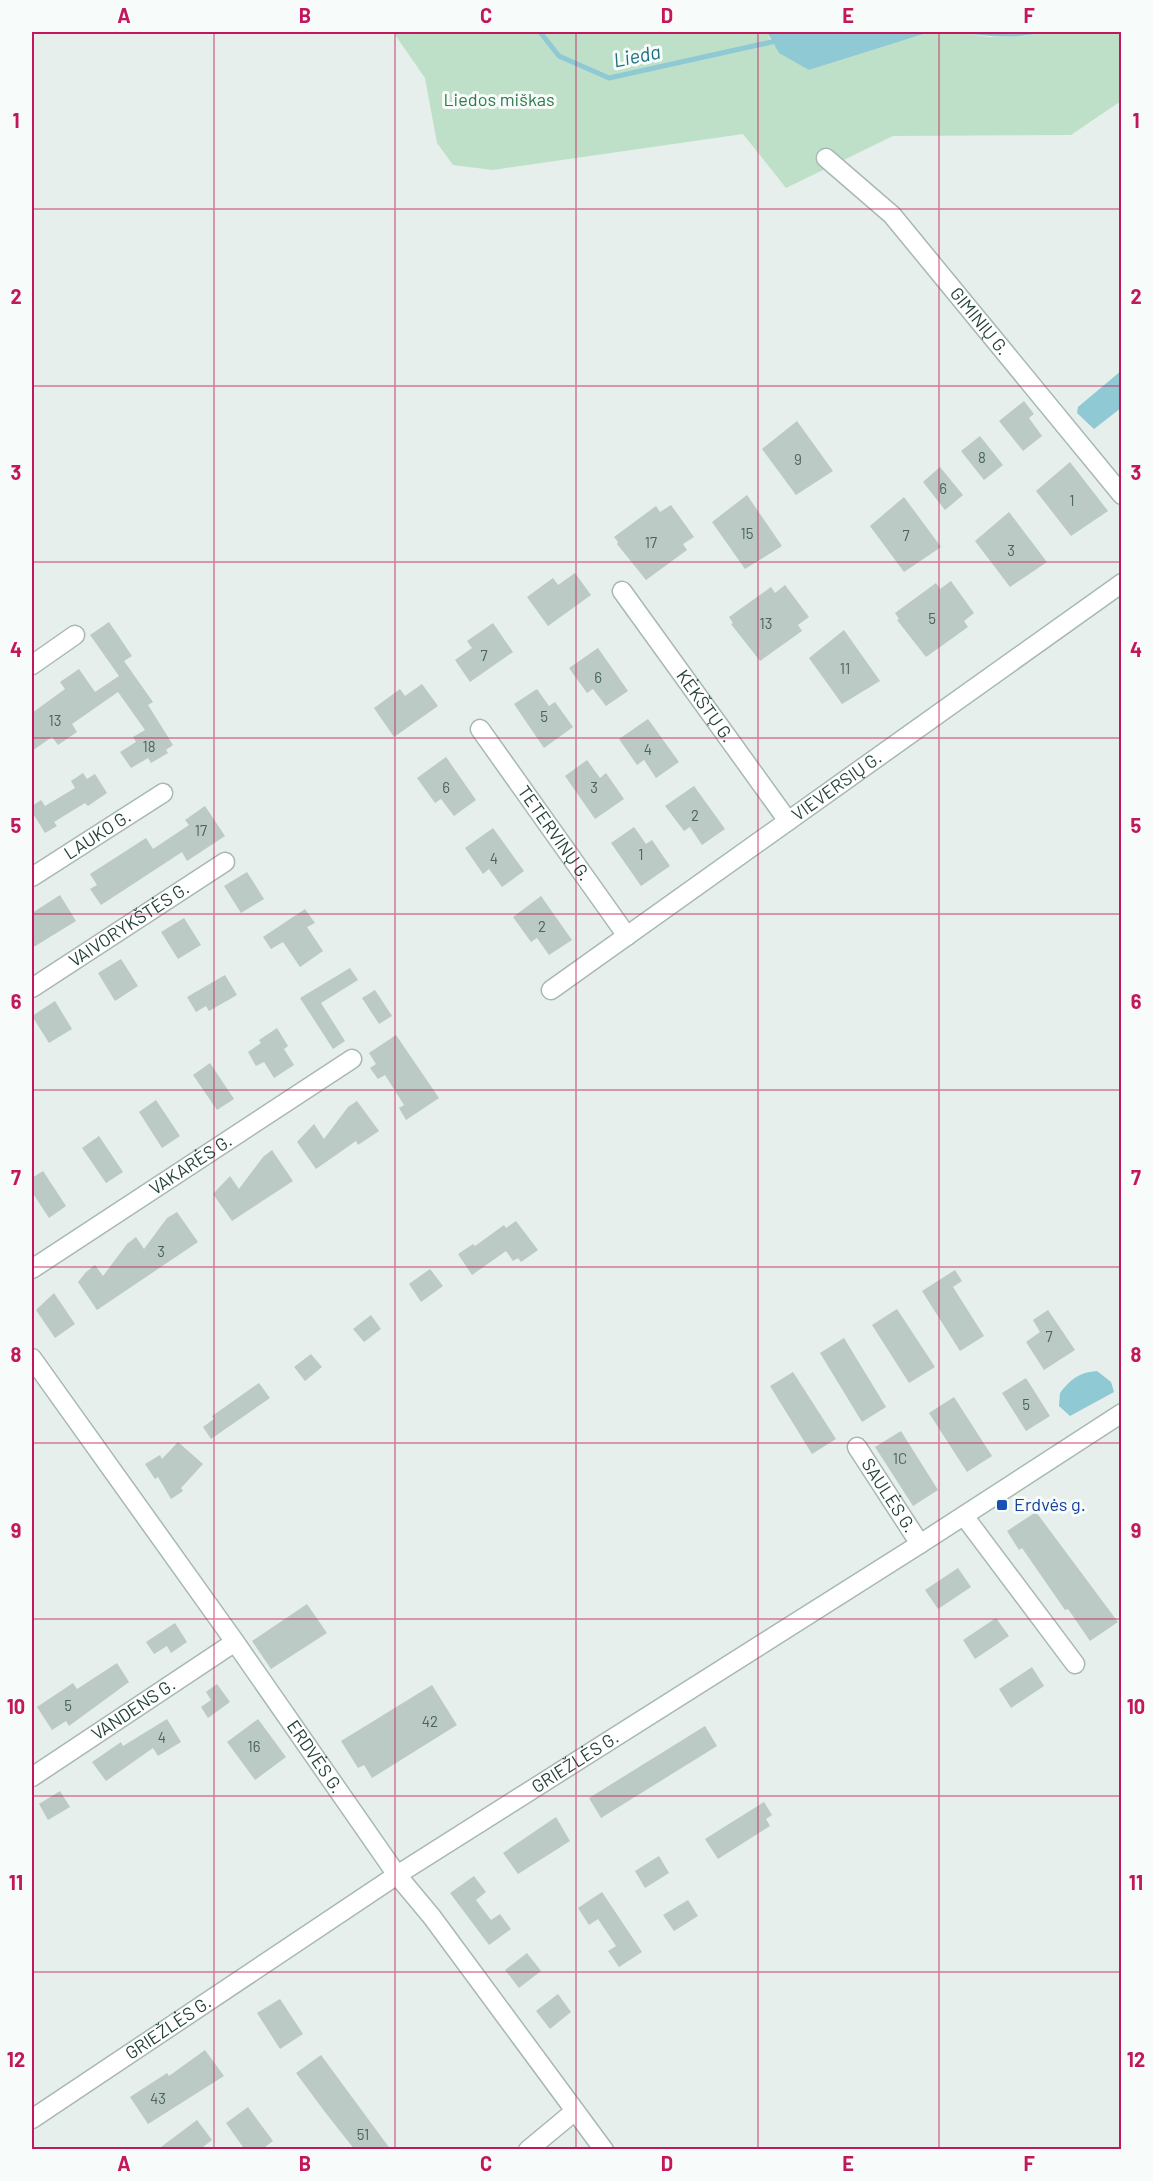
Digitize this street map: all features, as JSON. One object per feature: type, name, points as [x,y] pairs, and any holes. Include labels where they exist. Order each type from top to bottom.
[{"type":"street","name":"GIMINIŲ G.","points":[[826,158],[892,215],[1122,495]]},
{"type":"street","name":"VIEVERSIŲ G.","points":[[551,990],[1122,584]]},
{"type":"street","name":"KĖKŠTŲ G.","points":[[622,591],[788,821]]},
{"type":"street","points":[[32,665],[75,635]]},
{"type":"street","name":"TETERVINŲ G.","points":[[480,729],[627,936]]},
{"type":"street","name":"LAUKO G.","points":[[32,877],[163,794]]},
{"type":"street","name":"VAIVORYKŠTĖS G.","points":[[32,988],[225,862]]},
{"type":"street","name":"VAKARĖS G.","points":[[32,1269],[352,1059]]},
{"type":"street","name":"ERDVĖS G.","points":[[32,1358],[236,1642],[397,1875],[432,1917],[604,2150]]},
{"type":"street","name":"GRIEŽLĖS G.","points":[[32,2119],[397,1875],[964,1516],[1122,1413]]},
{"type":"street","name":"SAULĖS G.","points":[[858,1447],[920,1544]]},
{"type":"street","points":[[964,1516],[1075,1664]]},
{"type":"street","name":"VANDENS G.","points":[[32,1777],[236,1642]]},
{"type":"street","points":[[528,2150],[575,2111]]},
{"type":"green space","name":"Liedos miškas","points":[[393,32],[767,32],[771,42],[809,70],[930,32],[958,32],[989,37],[1025,36],[1042,32],[1121,32],[1121,101],[1071,135],[893,136],[786,188],[743,134],[493,170],[453,165],[437,143],[425,78]]},
{"type":"water","points":[[767,32],[930,32],[809,70],[779,53]]},
{"type":"water","points":[[958,32],[1042,32],[1010,37]]},
{"type":"water","points":[[1121,371],[1121,408],[1094,429],[1077,413],[1078,407]]},
{"type":"water","points":[[1097,1371],[1111,1382],[1114,1392],[1070,1416],[1059,1406],[1060,1393],[1075,1378]]},
{"type":"building","points":[[1024,401],[1034,414],[1029,418],[1042,436],[1023,451],[999,421]]},
{"type":"building","points":[[797,421],[833,471],[796,495],[762,449]]},
{"type":"building","points":[[980,436],[1003,465],[984,480],[961,451]]},
{"type":"building","points":[[1070,462],[1108,511],[1071,536],[1036,491]]},
{"type":"building","points":[[940,467],[963,495],[945,510],[923,482]]},
{"type":"building","points":[[747,495],[782,546],[745,569],[712,522]]},
{"type":"building","points":[[904,497],[941,547],[904,572],[870,526]]},
{"type":"building","points":[[671,505],[694,537],[683,544],[687,550],[646,580],[614,537],[656,506],[660,512]]},
{"type":"building","points":[[1009,512],[1047,562],[1010,587],[975,541]]},
{"type":"building","points":[[575,573],[591,595],[548,626],[527,597],[553,578],[558,585]]},
{"type":"building","points":[[951,581],[974,613],[964,621],[968,627],[926,657],[897,620],[899,619],[895,613],[936,583],[940,589]]},
{"type":"building","points":[[785,585],[809,617],[798,625],[802,631],[760,661],[731,624],[733,623],[729,617],[771,587],[775,593]]},
{"type":"building","points":[[109,622],[132,656],[124,661],[153,702],[148,705],[173,745],[166,750],[168,753],[151,763],[148,758],[131,768],[120,752],[136,742],[133,737],[145,730],[118,692],[72,724],[77,732],[58,745],[52,737],[32,751],[32,713],[65,689],[60,682],[79,669],[95,692],[119,676],[90,635]]},
{"type":"building","points":[[493,623],[513,652],[470,682],[455,660],[472,648],[467,641]]},
{"type":"building","points":[[844,630],[880,681],[842,704],[809,658]]},
{"type":"building","points":[[598,648],[628,691],[606,706],[593,689],[587,693],[569,668]]},
{"type":"building","points":[[422,684],[438,706],[394,737],[374,708],[400,689],[405,696]]},
{"type":"building","points":[[537,689],[549,706],[555,702],[573,727],[544,748],[514,704]]},
{"type":"building","points":[[648,719],[679,762],[656,778],[644,760],[637,765],[619,739]]},
{"type":"building","points":[[446,757],[476,800],[454,816],[441,799],[435,803],[417,778]]},
{"type":"building","points":[[587,760],[600,778],[606,773],[624,799],[595,819],[565,776]]},
{"type":"building","points":[[83,773],[87,779],[95,774],[107,793],[88,806],[85,803],[54,822],[57,826],[45,833],[32,812],[32,806],[41,800],[45,806],[75,788],[71,781]]},
{"type":"building","points":[[694,786],[725,829],[702,845],[690,827],[684,831],[665,806]]},
{"type":"building","points":[[205,806],[225,836],[187,861],[182,852],[101,905],[90,889],[97,885],[90,874],[146,838],[153,849],[189,825],[185,820]]},
{"type":"building","points":[[634,827],[646,844],[652,840],[670,866],[641,886],[611,843]]},
{"type":"building","points":[[493,828],[524,871],[502,887],[489,869],[483,874],[465,848]]},
{"type":"building","points":[[247,872],[264,899],[241,913],[224,886]]},
{"type":"building","points":[[60,895],[76,921],[32,948],[32,913]]},
{"type":"building","points":[[541,896],[572,940],[549,955],[537,938],[531,942],[513,917]]},
{"type":"building","points":[[305,909],[315,923],[307,927],[323,951],[300,967],[283,942],[271,949],[263,937]]},
{"type":"building","points":[[184,918],[201,945],[178,959],[161,932]]},
{"type":"building","points":[[121,959],[138,986],[115,1001],[98,973]]},
{"type":"building","points":[[350,968],[358,980],[321,1003],[345,1041],[333,1049],[300,998]]},
{"type":"building","points":[[225,975],[237,995],[209,1011],[206,1006],[196,1012],[187,997]]},
{"type":"building","points":[[375,990],[392,1016],[379,1024],[362,998]]},
{"type":"building","points":[[55,1001],[72,1029],[49,1043],[32,1016]]},
{"type":"building","points":[[277,1028],[288,1046],[284,1049],[294,1065],[274,1078],[264,1062],[256,1066],[248,1052],[261,1043],[259,1040]]},
{"type":"building","points":[[396,1035],[439,1098],[406,1120],[399,1108],[404,1105],[385,1075],[378,1079],[370,1068],[376,1064],[369,1053]]},
{"type":"building","points":[[210,1063],[234,1099],[217,1110],[193,1075]]},
{"type":"building","points":[[156,1100],[180,1136],[162,1148],[139,1112]]},
{"type":"building","points":[[357,1101],[379,1131],[358,1145],[356,1141],[316,1169],[297,1142],[314,1124],[324,1139],[348,1107]]},
{"type":"building","points":[[99,1136],[123,1172],[106,1183],[82,1148]]},
{"type":"building","points":[[272,1150],[293,1181],[232,1221],[213,1194],[230,1176],[239,1189],[263,1157]]},
{"type":"building","points":[[43,1171],[66,1206],[49,1218],[32,1192],[32,1178]]},
{"type":"building","points":[[177,1212],[198,1242],[97,1310],[78,1282],[86,1272],[95,1265],[103,1276],[127,1244],[136,1237],[144,1249],[167,1218]]},
{"type":"building","points":[[516,1221],[538,1250],[521,1262],[518,1258],[513,1261],[506,1251],[472,1275],[458,1254],[473,1244],[475,1246],[504,1225],[506,1228]]},
{"type":"building","points":[[430,1269],[443,1286],[421,1302],[409,1284]]},
{"type":"building","points":[[955,1270],[962,1281],[953,1287],[984,1336],[960,1351],[922,1291]]},
{"type":"building","points":[[54,1293],[75,1324],[55,1338],[36,1310]]},
{"type":"building","points":[[897,1309],[935,1367],[909,1383],[872,1325]]},
{"type":"building","points":[[1048,1310],[1075,1350],[1044,1370],[1026,1342],[1040,1332],[1033,1320]]},
{"type":"building","points":[[371,1315],[381,1329],[364,1342],[353,1329]]},
{"type":"building","points":[[844,1338],[886,1407],[862,1422],[820,1353]]},
{"type":"building","points":[[311,1354],[322,1367],[305,1381],[294,1367]]},
{"type":"building","points":[[793,1372],[836,1439],[812,1454],[770,1386]]},
{"type":"building","points":[[1026,1378],[1050,1416],[1026,1431],[1002,1393]]},
{"type":"building","points":[[259,1383],[270,1398],[211,1439],[203,1427],[214,1419],[212,1416]]},
{"type":"building","points":[[954,1397],[992,1456],[967,1472],[929,1413]]},
{"type":"building","points":[[901,1431],[938,1490],[913,1506],[875,1447]]},
{"type":"building","points":[[178,1442],[203,1464],[181,1488],[183,1491],[171,1499],[158,1477],[155,1479],[145,1464],[160,1455],[162,1459]]},
{"type":"building","points":[[1036,1512],[1118,1622],[1090,1641],[1068,1609],[1065,1610],[1022,1548],[1019,1550],[1007,1531]]},
{"type":"building","points":[[958,1568],[971,1587],[938,1609],[925,1590]]},
{"type":"building","points":[[307,1604],[327,1633],[271,1669],[252,1641]]},
{"type":"building","points":[[996,1618],[1009,1636],[975,1659],[963,1640]]},
{"type":"building","points":[[175,1623],[187,1642],[171,1653],[167,1646],[154,1654],[146,1642]]},
{"type":"building","points":[[117,1663],[129,1682],[69,1726],[66,1721],[52,1730],[37,1707],[73,1683],[77,1689]]},
{"type":"building","points":[[1032,1667],[1044,1686],[1011,1708],[999,1689]]},
{"type":"building","points":[[217,1684],[230,1702],[208,1718],[201,1707],[211,1700],[206,1692]]},
{"type":"building","points":[[432,1685],[457,1725],[372,1778],[364,1765],[358,1768],[341,1741]]},
{"type":"building","points":[[167,1719],[181,1742],[158,1756],[153,1748],[106,1781],[92,1762],[121,1742],[123,1746]]},
{"type":"building","points":[[258,1719],[286,1757],[255,1780],[227,1742]]},
{"type":"building","points":[[705,1726],[717,1746],[601,1818],[589,1798]]},
{"type":"building","points":[[60,1791],[70,1807],[48,1820],[39,1804]]},
{"type":"building","points":[[764,1802],[772,1815],[766,1819],[770,1826],[718,1859],[705,1839]]},
{"type":"building","points":[[556,1817],[570,1841],[518,1874],[503,1853]]},
{"type":"building","points":[[659,1856],[669,1873],[645,1888],[635,1871]]},
{"type":"building","points":[[474,1876],[486,1892],[476,1900],[491,1920],[500,1914],[511,1929],[489,1945],[450,1893]]},
{"type":"building","points":[[602,1892],[642,1952],[619,1967],[608,1951],[616,1946],[598,1919],[589,1925],[578,1908]]},
{"type":"building","points":[[688,1900],[698,1916],[674,1931],[663,1915]]},
{"type":"building","points":[[527,1953],[541,1971],[519,1988],[505,1970]]},
{"type":"building","points":[[558,1994],[571,2012],[550,2029],[536,2011]]},
{"type":"building","points":[[280,1999],[303,2034],[280,2049],[257,2013]]},
{"type":"building","points":[[205,2050],[224,2076],[148,2124],[130,2097],[167,2073],[169,2076]]},
{"type":"building","points":[[321,2055],[391,2150],[355,2150],[296,2073]]},
{"type":"building","points":[[248,2107],[273,2141],[261,2150],[245,2150],[226,2123]]},
{"type":"building","points":[[197,2120],[212,2140],[199,2150],[157,2150]]},
{"type":"waterway","name":"Lieda","points":[[540,32],[559,56],[609,78],[776,41]]},
{"type":"place","name":"Erdvės g.","points":[[1002,1505]]}]
